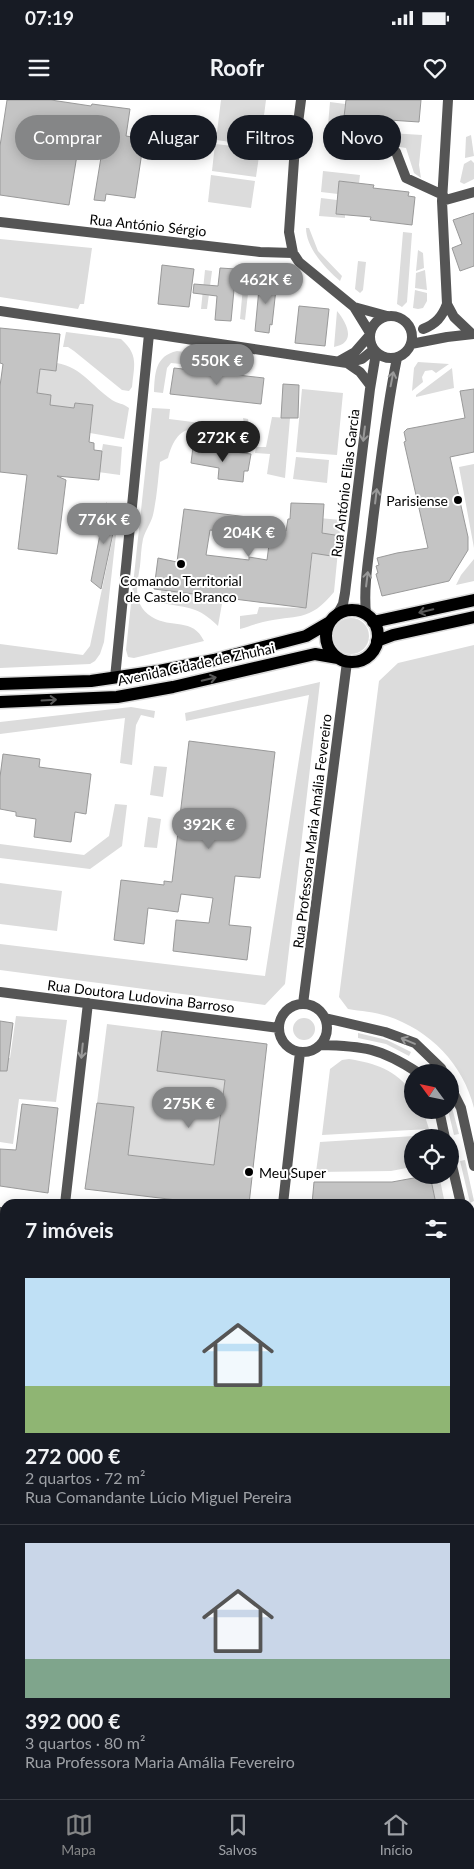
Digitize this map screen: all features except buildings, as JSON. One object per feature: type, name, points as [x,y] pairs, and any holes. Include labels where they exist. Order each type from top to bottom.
[{"type":"main road","points":[[370,618],[376,628],[377,641],[370,655],[355,662],[342,660],[332,652],[328,645],[327,629],[334,618],[352,610],[370,618],[474,600]]},
{"type":"main road","points":[[377,641],[393,635],[474,617]]},
{"type":"main road","name":"Avenida Cidade de Zhuhai","points":[[0,684],[91,681],[159,671],[214,660],[306,636],[334,618]]},
{"type":"main road","name":"Avenida Cidade de Zhuhai","points":[[0,702],[117,697],[174,687],[314,654],[342,660]]},
{"type":"street","points":[[300,100],[290,211],[293,254],[299,262],[354,307],[369,335],[375,352],[389,359],[403,355],[411,344],[412,337],[408,325]]},
{"type":"street","points":[[448,100],[443,198],[447,304],[454,317],[473,334]]},
{"type":"street","points":[[399,160],[406,178],[443,198],[474,192]]},
{"type":"street","name":"Rua António Sérgio","points":[[0,222],[260,252],[293,254]]},
{"type":"street","points":[[424,329],[433,325],[442,315],[447,304]]},
{"type":"street","points":[[354,307],[397,317],[408,325],[447,337]]},
{"type":"street","points":[[0,311],[343,362],[362,359],[375,352]]},
{"type":"street","points":[[343,362],[355,352],[369,335],[377,320],[387,316]]},
{"type":"street","points":[[115,678],[148,334]]},
{"type":"street","points":[[411,344],[473,334]]},
{"type":"street","name":"Rua António Elias Garcia","points":[[334,618],[343,604],[345,593],[375,352]]},
{"type":"street","points":[[370,618],[365,595],[385,426],[396,358]]},
{"type":"street","points":[[343,362],[360,372],[370,385]]},
{"type":"street","name":"Rua Professora Maria Amália Fevereiro","points":[[304,1004],[342,660]]},
{"type":"street","name":"Rua Doutora Ludovina Barroso","points":[[0,992],[279,1028]]},
{"type":"street","points":[[66,1199],[88,1003]]},
{"type":"street","points":[[325,1018],[326,1032],[320,1045],[313,1050],[300,1052],[290,1048],[280,1036],[279,1028],[284,1013],[296,1005],[304,1004],[316,1008],[325,1018],[385,1032],[415,1043],[437,1064]]},
{"type":"street","points":[[320,1045],[351,1045],[372,1048],[405,1064]]},
{"type":"street","points":[[284,1199],[300,1052]]},
{"type":"street","points":[[459,1104],[474,1166]]},
{"type":"street","points":[[456,1184],[460,1199]]},
{"type":"shaded area","points":[[221,100],[266,100],[264,115],[227,115],[227,142],[217,140]]},
{"type":"shaded area","points":[[330,102],[345,104],[344,115],[329,115]]},
{"type":"shaded area","points":[[401,134],[422,135],[419,165],[421,178],[414,173],[406,148],[401,147]]},
{"type":"shaded area","points":[[471,135],[474,156],[465,158],[466,137]]},
{"type":"shaded area","points":[[217,144],[227,145],[227,160],[258,160],[256,177],[212,171],[213,160],[217,160]]},
{"type":"shaded area","points":[[471,160],[474,163],[474,179],[464,184],[460,182],[464,164]]},
{"type":"shaded area","points":[[323,171],[360,175],[359,183],[339,181],[338,194],[321,192]]},
{"type":"shaded area","points":[[211,175],[255,181],[251,208],[208,202]]},
{"type":"shaded area","points":[[321,198],[337,200],[336,214],[345,215],[345,218],[319,216]]},
{"type":"shaded area","points":[[306,228],[309,228],[318,251],[342,276],[340,281],[318,258],[309,243]]},
{"type":"shaded area","points":[[403,232],[412,233],[407,302],[402,307],[397,304]]},
{"type":"shaded area","points":[[0,239],[92,248],[84,304],[80,304],[78,309],[0,297]]},
{"type":"shaded area","points":[[418,250],[423,253],[424,268],[416,271]]},
{"type":"shaded area","points":[[358,261],[366,262],[363,290],[360,293],[355,289]]},
{"type":"shaded area","points":[[205,270],[212,271],[207,309],[201,309]]},
{"type":"shaded area","points":[[425,270],[427,290],[415,288],[416,273]]},
{"type":"shaded area","points":[[244,276],[250,276],[245,320],[240,319]]},
{"type":"shaded area","points":[[415,290],[427,293],[427,301],[423,308],[413,308]]},
{"type":"shaded area","points":[[337,311],[347,327],[348,337],[341,345],[334,347]]},
{"type":"shaded area","points":[[66,332],[121,339],[131,350],[134,361],[132,387],[129,391],[122,390],[74,351],[68,347],[63,347]]},
{"type":"shaded area","points":[[177,351],[221,357],[220,368],[171,363],[167,368],[163,393],[154,392],[156,372],[160,361],[170,353]]},
{"type":"shaded area","points":[[418,362],[449,364],[436,373],[432,370],[425,371],[422,377],[423,382],[412,391],[414,368]]},
{"type":"shaded area","points":[[57,363],[73,368],[112,400],[129,408],[124,439],[90,433],[93,405],[75,403],[74,408],[50,405],[51,395],[37,393],[40,369],[56,371]]},
{"type":"shaded area","points":[[452,368],[454,388],[416,397],[416,395]]},
{"type":"shaded area","points":[[302,389],[343,393],[337,455],[296,452]]},
{"type":"shaded area","points":[[152,408],[170,409],[169,419],[241,428],[244,423],[243,418],[248,419],[249,427],[243,434],[198,429],[188,430],[180,434],[168,458],[160,462],[153,515],[142,542],[137,594],[141,607],[152,617],[188,626],[194,629],[204,641],[134,658],[128,657],[126,650]]},
{"type":"shaded area","points":[[272,417],[290,418],[285,478],[267,474],[270,454],[255,453],[256,447],[266,447]]},
{"type":"shaded area","points":[[103,444],[122,447],[120,475],[98,472]]},
{"type":"shaded area","points":[[296,457],[329,460],[327,483],[293,479]]},
{"type":"shaded area","points":[[474,464],[474,548],[459,467]]},
{"type":"shaded area","points":[[119,508],[104,642],[100,654],[95,661],[90,664],[0,668],[0,644],[83,655],[90,646]]},
{"type":"shaded area","points":[[319,518],[341,520],[334,592],[317,609],[302,616],[263,622],[240,629],[240,616],[257,614],[259,607],[306,608],[316,522]]},
{"type":"shaded area","points":[[474,559],[474,581],[456,585],[461,575]]},
{"type":"shaded area","points":[[161,590],[223,598],[218,626],[198,611],[161,603]]},
{"type":"shaded area","points":[[351,618],[363,624],[369,636],[363,648],[351,654],[339,648],[333,636],[339,624]]},
{"type":"shaded area","points":[[474,645],[474,1108],[469,1092],[459,1072],[459,1064],[454,1064],[431,1040],[403,1022],[387,1016],[348,1009],[339,997],[379,681],[398,663]]},
{"type":"shaded area","points":[[320,682],[285,984],[265,1005],[0,970],[0,944],[265,976],[309,695],[186,721],[185,713]]},
{"type":"shaded area","points":[[131,707],[155,711],[154,718],[141,715],[136,725],[132,765],[120,763],[125,718],[0,734],[0,722]]},
{"type":"shaded area","points":[[154,766],[167,767],[163,797],[150,795]]},
{"type":"shaded area","points":[[115,804],[127,805],[122,846],[90,869],[0,858],[0,844],[84,855],[109,836]]},
{"type":"shaded area","points":[[148,817],[161,819],[157,848],[144,847]]},
{"type":"shaded area","points":[[0,883],[62,891],[57,931],[0,924]]},
{"type":"shaded area","points":[[16,1016],[67,1020],[56,1102],[19,1099],[13,1144],[0,1142],[0,1058],[10,1058]]},
{"type":"shaded area","points":[[304,1018],[312,1021],[315,1029],[312,1037],[304,1040],[296,1037],[293,1029],[296,1021]]},
{"type":"shaded area","points":[[107,1024],[162,1031],[157,1071],[225,1079],[214,1165],[128,1155],[134,1107],[97,1103]]},
{"type":"shaded area","points":[[358,1033],[387,1040],[411,1052],[409,1056],[386,1044],[358,1038]]},
{"type":"shaded area","points":[[349,1059],[376,1065],[399,1078],[404,1082],[404,1119],[426,1119],[429,1129],[322,1135],[330,1069],[342,1060]]},
{"type":"shaded area","points":[[450,1119],[455,1119],[458,1129],[453,1129]]},
{"type":"shaded area","points":[[404,1137],[404,1169],[391,1171],[316,1172],[320,1142]]},
{"type":"shaded area","points":[[465,1160],[474,1199],[469,1199],[460,1161]]},
{"type":"shaded area","points":[[432,1184],[441,1184],[444,1199],[435,1199]]},
{"type":"place","name":"Parisiense","points":[[458,500]]},
{"type":"place","name":"Comando Territorial de Castelo Branco","points":[[181,564]]},
{"type":"place","name":"Meu Super","points":[[249,1172]]}]
